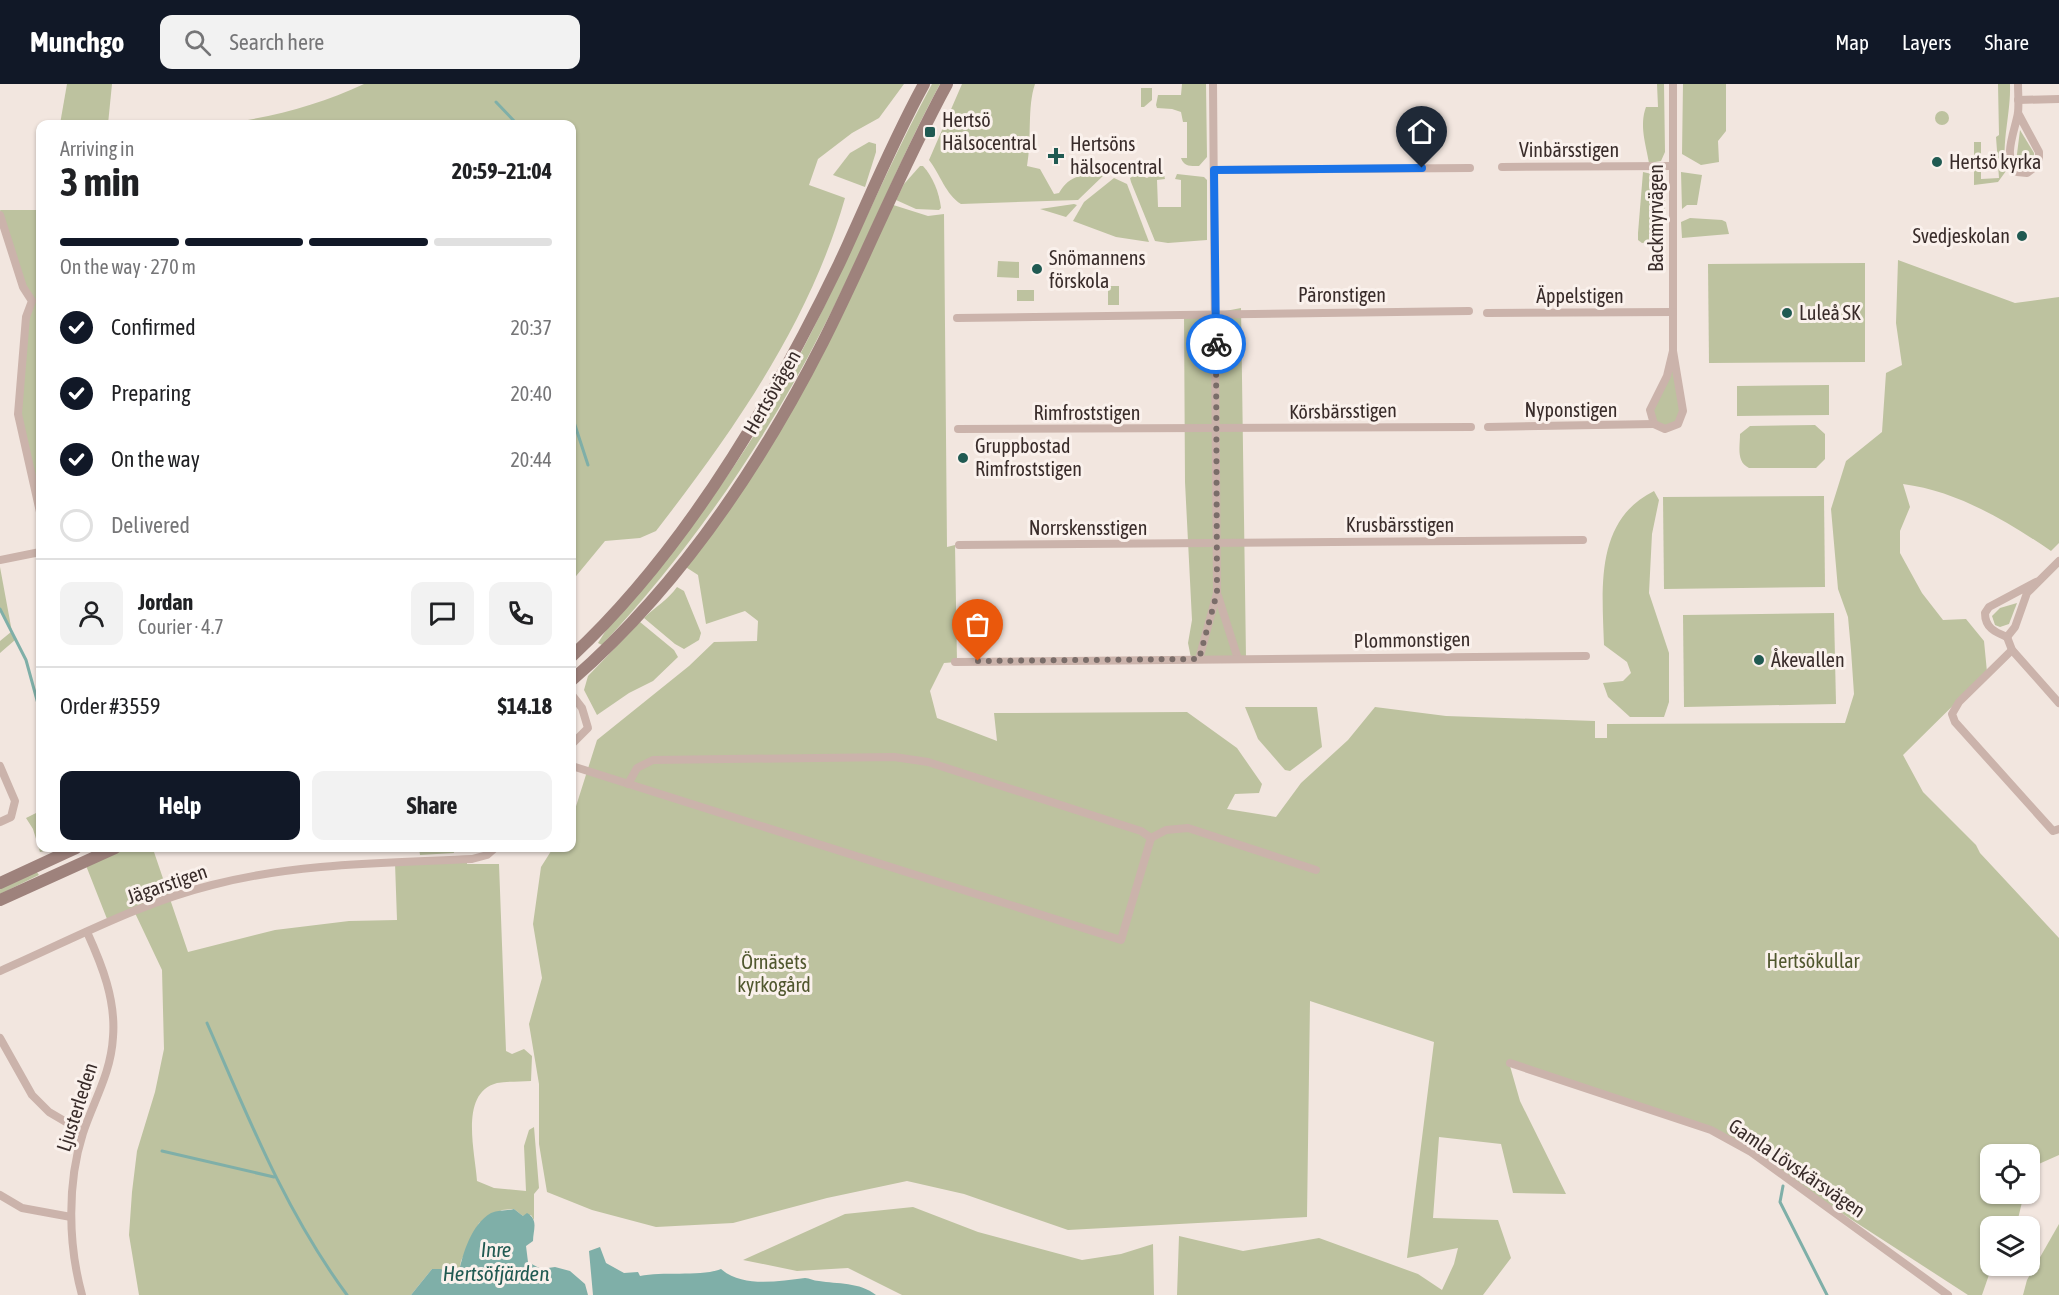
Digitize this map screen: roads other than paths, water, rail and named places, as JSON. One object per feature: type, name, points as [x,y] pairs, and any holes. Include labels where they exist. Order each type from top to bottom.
[{"type":"main road","name":"Hertsövägen","points":[[576,652],[630,595],[712,488],[746,436],[794,353],[924,84]]},
{"type":"main road","name":"Hertsövägen","points":[[576,676],[638,615],[687,557],[779,421],[822,344],[903,168],[947,84]]},
{"type":"main road","points":[[0,883],[67,852]]},
{"type":"main road","points":[[0,900],[106,852]]},
{"type":"street","points":[[1199,659],[1217,593],[1213,84]]},
{"type":"street","name":"Backmyrvägen","points":[[1673,84],[1673,351],[1683,411],[1681,419],[1670,428],[1654,424],[1650,410],[1667,376],[1673,351]]},
{"type":"street","points":[[2018,84],[2018,113],[2013,131],[2011,162],[2017,172],[2027,173],[2039,164],[2039,152],[2018,113]]},
{"type":"street","points":[[2018,100],[2059,99]]},
{"type":"street","name":"Vinbärsstigen","points":[[1502,167],[1673,166]]},
{"type":"street","points":[[1214,170],[1470,168]]},
{"type":"street","points":[[0,216],[23,287],[36,303],[26,317],[18,414],[36,494]]},
{"type":"street","name":"Päronstigen","points":[[957,318],[1469,311]]},
{"type":"street","name":"Äppelstigen","points":[[1487,313],[1673,312]]},
{"type":"street","name":"Nyponstigen","points":[[1488,427],[1654,424]]},
{"type":"street","name":"Körsbärsstigen","points":[[1216,429],[1471,427]]},
{"type":"street","name":"Rimfroststigen","points":[[958,429],[1216,429]]},
{"type":"street","name":"Krusbärsstigen","points":[[1216,545],[1583,540]]},
{"type":"street","name":"Norrskensstigen","points":[[959,545],[1216,545]]},
{"type":"street","points":[[0,560],[36,553]]},
{"type":"street","points":[[2007,637],[2015,627],[2027,593],[2036,582],[2058,564]]},
{"type":"street","points":[[2036,582],[1993,603],[1985,613],[1987,625],[1995,632],[2007,637],[2012,650],[2059,703]]},
{"type":"street","points":[[1217,593],[1238,659]]},
{"type":"street","points":[[2012,650],[1959,702],[1952,714],[1955,722],[2053,831],[2059,829]]},
{"type":"street","name":"Plommonstigen","points":[[955,662],[1586,656]]},
{"type":"street","points":[[576,700],[582,708],[588,728],[576,740]]},
{"type":"street","points":[[628,784],[637,768],[653,760],[894,757],[948,768],[1141,831],[1151,838]]},
{"type":"street","points":[[0,766],[15,801],[11,817],[0,822]]},
{"type":"street","points":[[576,767],[1121,940],[1151,838],[1166,830],[1188,828],[1316,870]]},
{"type":"street","name":"Jägarstigen","points":[[0,971],[171,897],[252,876],[293,870],[472,859],[490,852]]},
{"type":"street","name":"Ljusterleden","points":[[82,1295],[70,1218],[77,1158],[83,1132],[101,1093],[113,1037],[110,998],[103,968],[87,932]]},
{"type":"street","points":[[0,1038],[32,1095],[50,1112],[83,1132]]},
{"type":"street","name":"Gamla Lövskärsvägen","points":[[1510,1063],[1711,1130],[1751,1152],[1948,1295]]},
{"type":"street","points":[[0,1195],[22,1208],[70,1218]]},
{"type":"water","name":"Inre Hertsöfjärden","points":[[514,1209],[523,1216],[527,1213],[534,1222],[533,1241],[526,1246],[528,1262],[541,1269],[555,1267],[570,1271],[585,1284],[588,1295],[411,1295],[432,1269],[441,1269],[448,1275],[458,1276],[468,1242],[478,1225],[491,1213]]},
{"type":"water","name":"Inre Hertsöfjärden","points":[[600,1247],[606,1263],[624,1273],[638,1272],[640,1276],[703,1273],[721,1269],[730,1275],[750,1281],[807,1278],[856,1286],[876,1295],[593,1295],[589,1251]]},
{"type":"waterway","points":[[496,102],[513,120]]},
{"type":"waterway","points":[[576,428],[588,465]]},
{"type":"waterway","points":[[0,609],[26,660],[36,696]]},
{"type":"waterway","points":[[207,1023],[286,1197],[347,1295]]},
{"type":"waterway","points":[[162,1151],[274,1177]]},
{"type":"waterway","points":[[1783,1186],[1780,1202],[1827,1295]]},
{"type":"place","name":"Hertsö Hälsocentral","points":[[930,132]]},
{"type":"place","name":"Hertsöns hälsocentral","points":[[1056,156]]},
{"type":"place","name":"Hertsö kyrka","points":[[1937,162]]},
{"type":"place","name":"Svedjeskolan","points":[[2022,236]]},
{"type":"place","name":"Snömannens förskola","points":[[1037,269]]},
{"type":"place","name":"Luleå SK","points":[[1787,313]]},
{"type":"place","name":"Gruppbostad Rimfroststigen","points":[[963,458]]},
{"type":"place","name":"Åkevallen","points":[[1759,660]]},
{"type":"park label","name":"Hertsökullar","points":[[1813,961]]},
{"type":"park label","name":"Örnäsets kyrkogård","points":[[774,974]]}]
